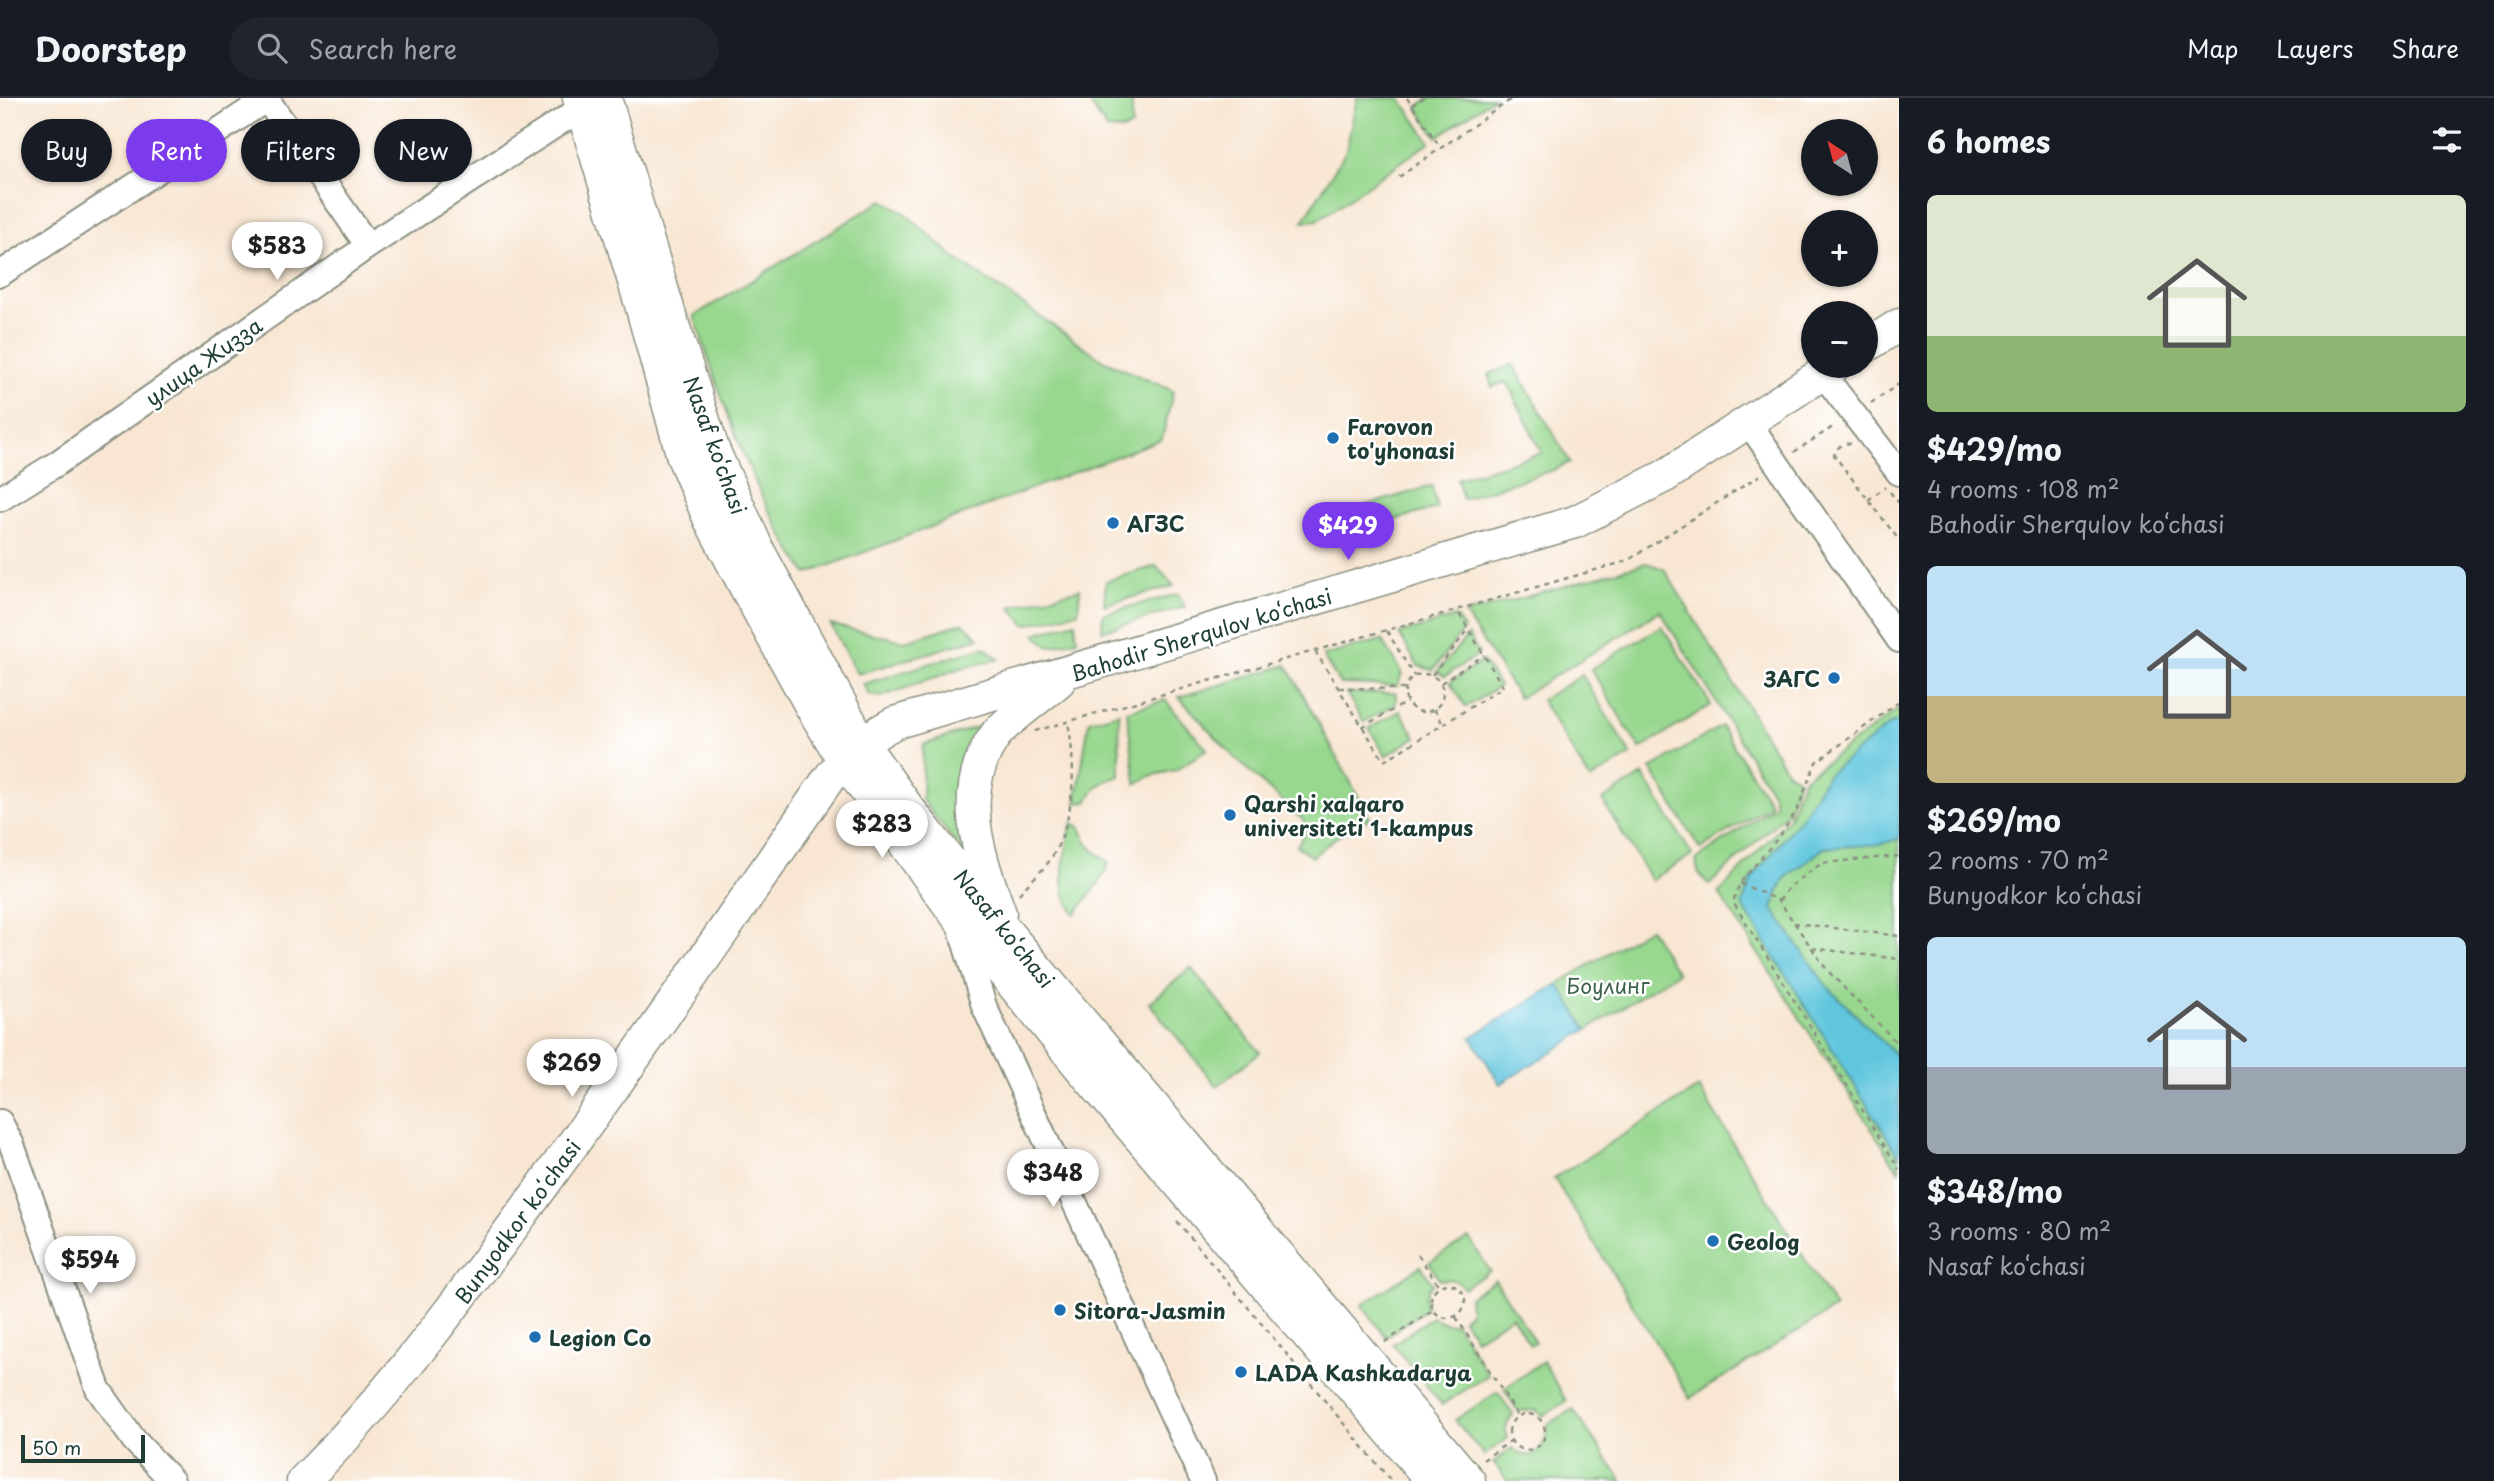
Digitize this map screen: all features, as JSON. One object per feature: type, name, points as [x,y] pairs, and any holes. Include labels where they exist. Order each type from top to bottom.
[{"type":"main road","name":"Nasaf ko‘chasi","points":[[589,101],[642,308],[684,457],[710,520],[812,709],[908,808],[1008,934],[1476,1471]]},
{"type":"main road","points":[[1878,338],[1899,325]]},
{"type":"main road","name":"Bahodir Sherqulov ko‘chasi","points":[[852,751],[894,723],[1575,522],[1665,476],[1816,378]]},
{"type":"main road","points":[[1008,934],[990,884],[972,811],[975,775],[998,733],[1069,673]]},
{"type":"main road","name":"Nasaf ko‘chasi","points":[[852,751],[957,916],[1085,1073],[1432,1481]]},
{"type":"main road","name":"Bunyodkor koʻchasi","points":[[303,1481],[340,1444],[452,1311],[852,751]]},
{"type":"street","points":[[0,274],[266,98],[368,246]]},
{"type":"street","name":"улица Жизза","points":[[0,499],[56,464],[368,246],[589,101]]},
{"type":"street","points":[[1833,378],[1854,414],[1899,473]]},
{"type":"street","points":[[1748,422],[1899,640]]},
{"type":"street","points":[[957,916],[984,1006],[1203,1481]]},
{"type":"street","points":[[0,1122],[6,1150],[98,1389],[134,1440],[172,1481]]},
{"type":"path","points":[[1407,98],[1441,148]]},
{"type":"path","points":[[1412,106],[1423,98]]},
{"type":"path","points":[[1399,177],[1513,98]]},
{"type":"path","points":[[1025,734],[1627,561],[1899,384]]},
{"type":"path","points":[[1855,446],[1843,444],[1836,449],[1834,456],[1898,538]]},
{"type":"path","points":[[1868,500],[1886,486],[1899,503]]},
{"type":"path","points":[[1315,651],[1384,761],[1503,687],[1457,610]]},
{"type":"path","points":[[1432,675],[1469,629]]},
{"type":"path","points":[[1386,630],[1414,677]]},
{"type":"path","points":[[1441,683],[1484,655]]},
{"type":"path","points":[[1423,673],[1432,675],[1441,683],[1443,698],[1434,709],[1423,712],[1417,710],[1407,702],[1405,689],[1414,677],[1423,673]]},
{"type":"path","points":[[1338,688],[1405,689]]},
{"type":"path","points":[[1362,727],[1407,702]]},
{"type":"path","points":[[1899,702],[1816,762],[1797,810],[1782,833],[1740,883],[1733,902],[1899,1169]]},
{"type":"path","points":[[1434,709],[1443,724]]},
{"type":"path","points":[[1014,899],[1051,859],[1066,828],[1073,783],[1073,751],[1068,722]]},
{"type":"path","points":[[1779,901],[1789,887],[1822,863],[1899,856]]},
{"type":"path","points":[[1740,883],[1779,901],[1827,970],[1899,1045]]},
{"type":"path","points":[[1794,923],[1899,936]]},
{"type":"path","points":[[1812,948],[1899,959]]},
{"type":"path","points":[[1174,1217],[1391,1481]]},
{"type":"path","points":[[1418,1255],[1438,1286]]},
{"type":"path","points":[[1449,1284],[1463,1292],[1464,1308],[1456,1317],[1444,1318],[1433,1310],[1431,1295],[1438,1286],[1449,1284]]},
{"type":"path","points":[[1385,1342],[1433,1310]]},
{"type":"path","points":[[1456,1317],[1518,1416]]},
{"type":"path","points":[[1534,1415],[1542,1423],[1545,1433],[1540,1443],[1530,1449],[1518,1447],[1512,1440],[1510,1426],[1518,1416],[1534,1415]]},
{"type":"path","points":[[1476,1471],[1512,1440]]},
{"type":"green space","points":[[1091,98],[1132,98],[1132,126],[1124,130],[1107,129],[1092,107]]},
{"type":"green space","points":[[1357,98],[1400,98],[1430,142],[1318,220],[1303,222],[1346,151]]},
{"type":"green space","points":[[1430,98],[1494,98],[1437,137],[1417,107]]},
{"type":"green space","points":[[883,200],[902,211],[955,258],[1105,361],[1173,391],[1162,439],[807,574],[777,525],[750,469],[729,418],[694,316]]},
{"type":"green space","points":[[1513,364],[1570,462],[1463,499],[1457,479],[1542,453],[1507,382],[1492,387],[1489,374]]},
{"type":"green space","points":[[1432,486],[1437,508],[1325,540],[1319,519]]},
{"type":"green space","points":[[1646,563],[1664,569],[1788,773],[1799,779],[1787,813],[1709,885],[1698,872],[1696,860],[1776,805],[1772,793],[1660,611],[1519,698],[1465,614]]},
{"type":"green space","points":[[1156,566],[1174,586],[1104,605],[1106,581]]},
{"type":"green space","points":[[1080,589],[1078,612],[1026,625],[1010,607]]},
{"type":"green space","points":[[1178,594],[1185,607],[1102,631],[1103,614]]},
{"type":"green space","points":[[1456,617],[1464,629],[1433,670],[1418,666],[1399,634]]},
{"type":"green space","points":[[1075,622],[1077,640],[1049,647],[1035,634]]},
{"type":"green space","points":[[963,623],[979,638],[857,674],[831,625],[905,641]]},
{"type":"green space","points":[[1662,626],[1711,705],[1640,749],[1591,669]]},
{"type":"green space","points":[[1468,635],[1479,654],[1445,676],[1437,672]]},
{"type":"green space","points":[[1382,640],[1402,672],[1398,686],[1340,684],[1323,656]]},
{"type":"green space","points":[[984,647],[999,659],[958,669],[881,697],[869,695],[863,684]]},
{"type":"green space","points":[[1483,661],[1499,686],[1466,707],[1450,682]]},
{"type":"green space","points":[[1287,665],[1370,818],[1335,838],[1312,857],[1297,846],[1306,830],[1303,820],[1234,757],[1179,697]]},
{"type":"green space","points":[[1582,675],[1631,755],[1590,780],[1541,700]]},
{"type":"green space","points":[[1346,693],[1396,693],[1396,704],[1364,722]]},
{"type":"green space","points":[[1165,700],[1207,749],[1176,770],[1150,776],[1136,784],[1127,711]]},
{"type":"green space","points":[[1899,709],[1899,1171],[1719,893],[1788,819],[1804,778]]},
{"type":"green space","points":[[1400,711],[1416,737],[1386,756],[1369,728]]},
{"type":"green space","points":[[1119,713],[1120,776],[1100,785],[1087,802],[1076,803],[1089,721]]},
{"type":"green space","points":[[1004,718],[982,745],[976,869],[922,800],[923,745]]},
{"type":"green space","points":[[1721,726],[1771,805],[1700,849],[1651,769]]},
{"type":"green space","points":[[1643,775],[1692,855],[1651,880],[1602,800]]},
{"type":"green space","points":[[1072,823],[1080,827],[1091,847],[1109,862],[1099,883],[1075,914],[1065,893],[1063,881],[1064,858]]},
{"type":"green space","name":"Боулинг","points":[[1649,928],[1677,973],[1587,1030],[1558,984]]},
{"type":"green space","points":[[1191,968],[1260,1052],[1217,1086],[1149,1003]]},
{"type":"green space","points":[[1699,1088],[1835,1308],[1690,1398],[1554,1178]]},
{"type":"green space","points":[[1469,1238],[1490,1271],[1464,1288],[1453,1280],[1439,1280],[1429,1262]]},
{"type":"green space","points":[[1421,1266],[1433,1284],[1426,1296],[1426,1309],[1386,1337],[1362,1305]]},
{"type":"green space","points":[[1495,1280],[1535,1342],[1530,1345],[1512,1316],[1475,1339],[1463,1319],[1470,1312],[1469,1297]]},
{"type":"green space","points":[[1432,1317],[1447,1324],[1456,1323],[1488,1375],[1442,1405],[1393,1344]]},
{"type":"green space","points":[[1543,1361],[1566,1401],[1543,1416],[1536,1410],[1518,1411],[1504,1389]]},
{"type":"green space","points":[[1498,1392],[1513,1415],[1506,1426],[1508,1438],[1484,1455],[1455,1420]]},
{"type":"green space","points":[[1573,1409],[1622,1481],[1508,1481],[1493,1463],[1512,1448],[1526,1455],[1538,1451],[1546,1439],[1548,1424]]},
{"type":"water","points":[[1899,721],[1899,839],[1881,844],[1824,848],[1784,879],[1772,908],[1826,985],[1899,1058],[1899,1156],[1742,905],[1752,878],[1803,815],[1827,775],[1889,725]]},
{"type":"water","points":[[1558,984],[1587,1030],[1500,1084],[1471,1037]]},
{"type":"place","name":"Farovon to'yhonasi","points":[[1333,438]]},
{"type":"place","name":"АГЗС","points":[[1113,523]]},
{"type":"place","name":"ЗАГС","points":[[1834,678]]},
{"type":"place","name":"Qarshi xalqaro universiteti 1-kampus","points":[[1230,815]]},
{"type":"place","name":"Geolog","points":[[1713,1241]]},
{"type":"place","name":"Sitora-Jasmin","points":[[1060,1310]]},
{"type":"place","name":"Legion Co","points":[[535,1337]]},
{"type":"place","name":"LADA Kashkadarya","points":[[1241,1372]]}]
